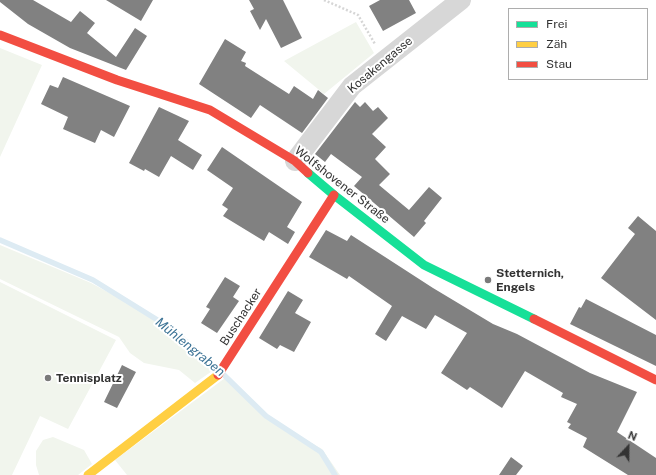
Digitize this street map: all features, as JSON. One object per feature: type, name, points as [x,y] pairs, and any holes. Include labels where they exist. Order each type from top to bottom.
[{"type":"street","name":"Kosakengasse","points":[[296,161],[352,86],[461,0]]},
{"type":"street","name":"Wolfshovener Straße","points":[[0,35],[117,80],[210,110],[296,161],[334,195],[424,265],[656,380]]},
{"type":"street","name":"Buschacker","points":[[88,475],[220,371],[334,195]]},
{"type":"path","points":[[324,0],[358,15],[385,59]]},
{"type":"shaded area","points":[[356,22],[374,53],[324,94],[284,61]]},
{"type":"shaded area","points":[[0,48],[42,65],[0,157]]},
{"type":"shaded area","points":[[0,245],[91,283],[174,328],[215,369],[195,383],[179,370],[144,363],[130,353],[119,337],[0,279]]},
{"type":"shaded area","name":"Tennisplatz","points":[[0,282],[116,340],[68,429],[40,416],[12,475],[0,475]]},
{"type":"shaded area","points":[[225,378],[265,417],[322,449],[340,475],[127,475],[115,460]]},
{"type":"shaded area","points":[[53,437],[84,450],[92,464],[78,475],[39,475],[36,465],[36,451],[43,440]]},
{"type":"building","points":[[0,0],[33,0],[71,22],[80,11],[95,23],[87,33],[116,57],[135,28],[147,36],[126,70],[70,48],[28,24],[0,2]]},
{"type":"building","points":[[106,0],[153,0],[141,21]]},
{"type":"building","points":[[249,0],[283,0],[302,38],[281,48],[266,19],[260,30],[250,11],[254,9]]},
{"type":"building","points":[[380,0],[409,0],[416,13],[383,31],[369,6]]},
{"type":"building","points":[[225,39],[246,52],[241,61],[246,63],[245,66],[289,94],[294,86],[313,99],[318,90],[328,98],[302,133],[260,105],[251,118],[199,84]]},
{"type":"building","points":[[63,77],[130,106],[114,137],[101,130],[95,143],[63,129],[68,117],[41,104],[50,85],[58,88]]},
{"type":"building","points":[[355,102],[360,107],[365,102],[373,111],[378,107],[388,118],[372,134],[386,147],[375,159],[390,174],[379,185],[409,210],[429,187],[442,198],[424,221],[426,223],[414,237],[354,186],[362,177],[331,154],[325,162],[315,154]]},
{"type":"building","points":[[159,107],[189,121],[178,140],[202,155],[193,170],[171,156],[159,177],[145,169],[144,171],[129,163]]},
{"type":"building","points":[[222,147],[302,202],[287,227],[295,232],[288,244],[269,232],[264,241],[223,216],[228,209],[222,205],[233,188],[207,170]]},
{"type":"building","points":[[638,216],[656,231],[656,320],[601,278],[635,234],[628,228]]},
{"type":"building","points":[[326,230],[347,241],[351,235],[433,288],[493,324],[517,334],[590,373],[637,392],[617,432],[656,458],[656,475],[628,475],[583,447],[587,438],[568,428],[571,424],[567,422],[577,404],[561,397],[563,393],[525,371],[502,408],[470,387],[467,390],[441,373],[467,333],[435,315],[426,329],[402,316],[386,341],[375,334],[392,306],[349,276],[347,279],[309,257]]},
{"type":"building","points":[[225,277],[240,286],[233,297],[239,301],[217,333],[201,323],[210,309],[206,307]]},
{"type":"building","points":[[288,291],[303,300],[295,313],[311,322],[294,352],[280,345],[277,349],[259,338]]},
{"type":"building","points":[[586,299],[656,335],[656,366],[570,324],[579,307],[581,308]]},
{"type":"building","points":[[122,365],[136,372],[117,408],[104,402]]},
{"type":"building","points":[[511,457],[523,466],[516,475],[499,475]]},
{"type":"waterway","name":"Mühlengraben","points":[[0,240],[93,280],[172,329],[217,369]]},
{"type":"waterway","name":"Mühlengraben","points":[[224,375],[266,416],[321,452],[335,475]]},
{"type":"traffic: fast","points":[[308,173],[424,265],[534,319]]},
{"type":"traffic: slow","points":[[88,475],[218,375]]},
{"type":"traffic: jam","points":[[0,35],[117,80],[210,110],[295,161],[308,173]]},
{"type":"traffic: jam","points":[[218,375],[334,195]]},
{"type":"traffic: jam","points":[[534,319],[656,380]]},
{"type":"place","name":"Stetternich, Engels","points":[[488,280]]},
{"type":"place","name":"Tennisplatz","points":[[48,378]]}]
